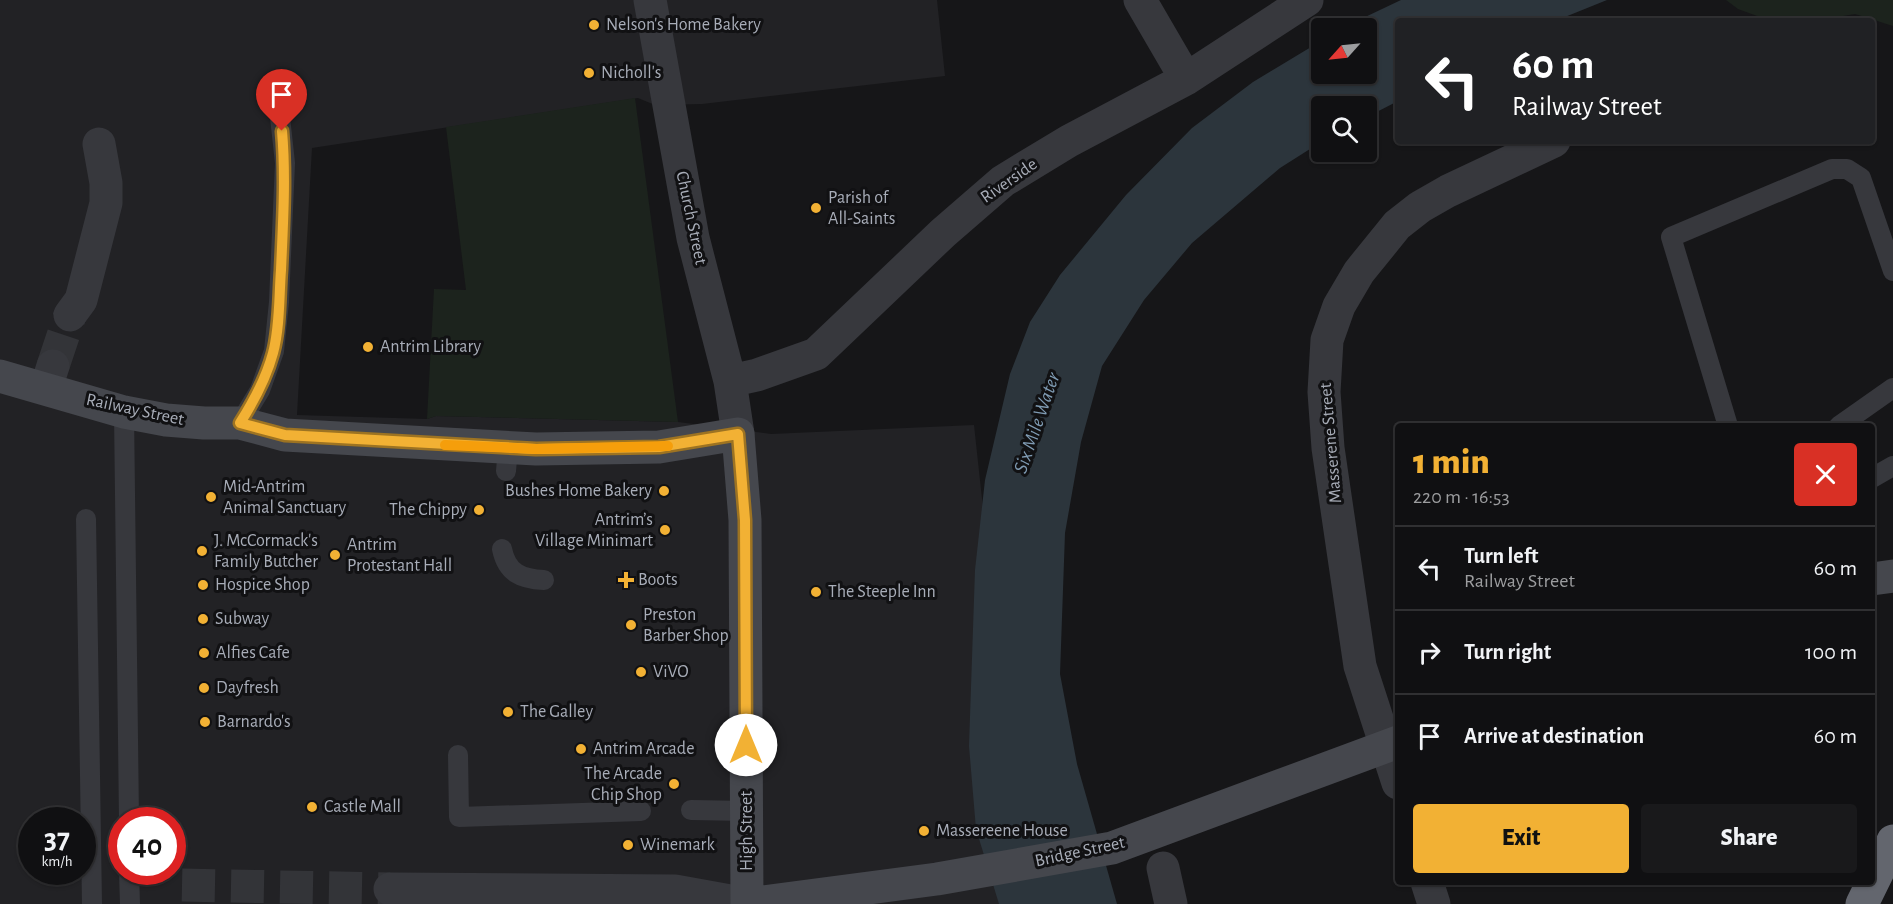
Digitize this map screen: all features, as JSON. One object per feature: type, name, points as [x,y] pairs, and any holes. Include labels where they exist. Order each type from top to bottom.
[{"type":"highway","points":[[1875,878],[1893,842]]},
{"type":"highway","points":[[1862,904],[1872,885]]},
{"type":"street","name":"Church Street","points":[[650,0],[693,238],[730,381],[738,434]]},
{"type":"street","points":[[1140,0],[1186,79]]},
{"type":"street","name":"Riverside","points":[[730,381],[757,375],[816,354],[943,233],[1003,181],[1069,141],[1186,79],[1307,0]]},
{"type":"street","points":[[70,315],[81,300],[106,203],[99,144]]},
{"type":"street","name":"Masserene Street","points":[[1395,760],[1393,744],[1360,666],[1329,460],[1324,392],[1327,340],[1339,306],[1359,272],[1397,225],[1420,207],[1448,191],[1548,144]]},
{"type":"street","name":"Railway Street","points":[[0,376],[49,377],[124,412],[176,421],[240,423],[285,435],[507,459],[659,447],[738,434]]},
{"type":"street","name":"High Street","points":[[738,434],[745,520],[747,904]]},
{"type":"street","points":[[1875,579],[1893,576]]},
{"type":"street","name":"Bridge Street","points":[[747,904],[938,879],[1112,848],[1393,744]]},
{"type":"street","points":[[1163,868],[1171,904]]},
{"type":"street","points":[[1428,885],[1434,904]]},
{"type":"street","points":[[390,889],[675,891],[747,904]]},
{"type":"lane","points":[[240,423],[260,390],[274,351],[279,302],[285,163],[280,117]]},
{"type":"lane","points":[[1727,423],[1671,237],[1832,169],[1847,169],[1861,178],[1893,271]]},
{"type":"lane","points":[[1843,423],[1893,388]]},
{"type":"lane","points":[[124,412],[129,807]]},
{"type":"lane","points":[[1875,476],[1893,466]]},
{"type":"lane","points":[[86,519],[92,904]]},
{"type":"lane","points":[[502,549],[504,558],[514,572],[529,579],[544,580]]},
{"type":"lane","points":[[458,755],[459,817],[641,811]]},
{"type":"lane","points":[[691,810],[747,811]]},
{"type":"lane","points":[[129,885],[130,904]]},
{"type":"shaded area","points":[[0,0],[937,0],[945,76],[702,104],[655,105],[638,98],[312,148],[297,415],[678,422],[771,434],[974,425],[1026,904],[0,904]]},
{"type":"shaded area","points":[[1726,0],[1893,0],[1893,26],[1875,20],[1875,18],[1855,14],[1832,18],[1763,18],[1738,9]]},
{"type":"shaded area","points":[[635,98],[678,422],[436,416],[427,419],[434,289],[466,290],[446,127]]},
{"type":"water","name":"Six Mile Water","points":[[1401,0],[1607,0],[1562,18],[1395,18],[1395,103],[1377,112],[1377,96],[1311,96],[1311,148],[1280,168],[1192,243],[1144,300],[1102,366],[1081,442],[1065,533],[1060,674],[1077,764],[1117,904],[999,904],[976,829],[969,746],[975,570],[985,480],[1010,374],[1030,322],[1060,275],[1126,195],[1192,128],[1253,82],[1311,47],[1311,84],[1377,84],[1377,18],[1363,18]]},
{"type":"tunnel","points":[[53,366],[70,315]]},
{"type":"tunnel","points":[[182,885],[390,889]]},
{"type":"slow traffic","points":[[445,445],[536,449],[668,446]]},
{"type":"place","name":"Nelson's Home Bakery","points":[[594,25]]},
{"type":"place","name":"Nicholl's","points":[[589,73]]},
{"type":"place","name":"Parish of All-Saints","points":[[816,208]]},
{"type":"place","name":"Antrim Library","points":[[368,347]]},
{"type":"place","name":"Bushes Home Bakery","points":[[664,491]]},
{"type":"place","name":"Mid-Antrim Animal Sanctuary","points":[[211,497]]},
{"type":"place","name":"The Chippy","points":[[479,510]]},
{"type":"place","name":"Antrim’s Village Minimart","points":[[665,530]]},
{"type":"place","name":"J. McCormack's Family Butcher","points":[[202,551]]},
{"type":"place","name":"Antrim Protestant Hall","points":[[335,555]]},
{"type":"place","name":"Boots","points":[[626,580]]},
{"type":"place","name":"Hospice Shop","points":[[203,585]]},
{"type":"place","name":"The Steeple Inn","points":[[816,592]]},
{"type":"place","name":"Subway","points":[[203,619]]},
{"type":"place","name":"Preston Barber Shop","points":[[631,625]]},
{"type":"place","name":"Alfies Cafe","points":[[204,653]]},
{"type":"place","name":"ViVO","points":[[641,672]]},
{"type":"place","name":"Dayfresh","points":[[204,688]]},
{"type":"place","name":"The Galley","points":[[508,712]]},
{"type":"place","name":"Barnardo's","points":[[205,722]]},
{"type":"place","name":"Antrim Arcade","points":[[581,749]]},
{"type":"place","name":"The Arcade Chip Shop","points":[[674,784]]},
{"type":"place","name":"Castle Mall","points":[[312,807]]},
{"type":"place","name":"Massereene House","points":[[924,831]]},
{"type":"place","name":"Winemark","points":[[628,845]]},
{"type":"route","points":[[282,131],[285,163],[279,302],[274,351],[260,390],[240,423],[285,435],[536,449],[659,447],[738,434],[745,520],[746,745]]}]
